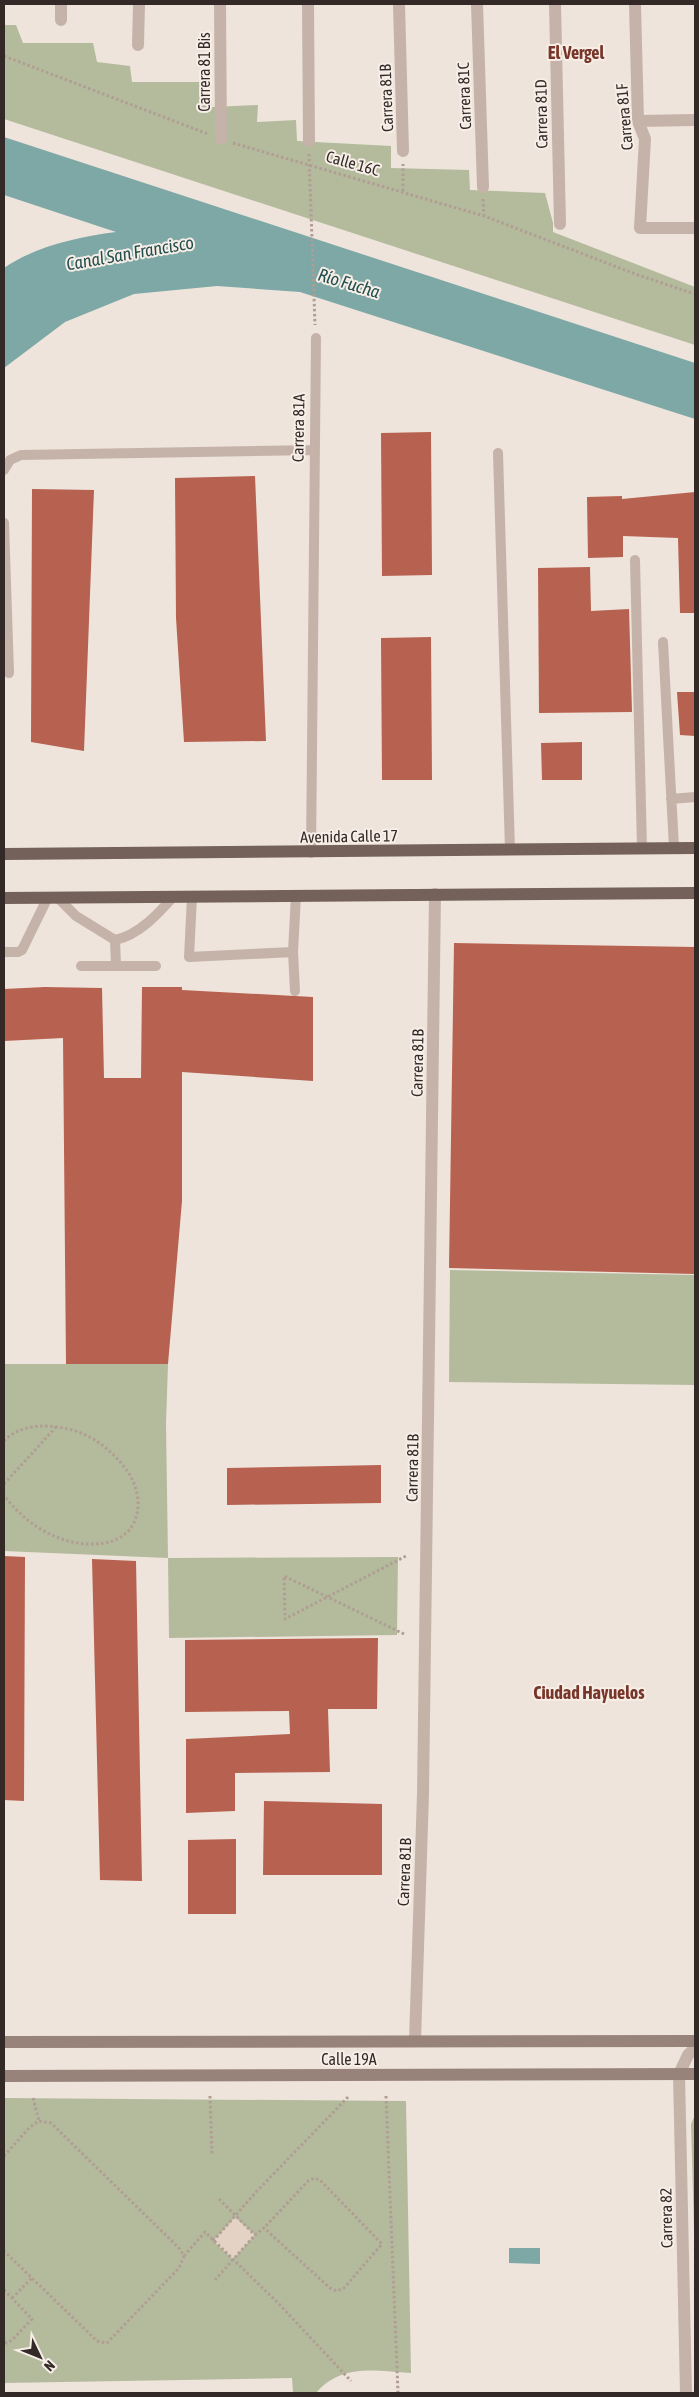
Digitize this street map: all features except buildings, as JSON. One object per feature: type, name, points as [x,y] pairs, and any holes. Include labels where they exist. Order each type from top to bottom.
[{"type":"main road","name":"Avenida Calle 17","points":[[4,854],[311,853],[695,848]]},
{"type":"main road","points":[[4,898],[695,893]]},
{"type":"street","points":[[60,4],[61,20]]},
{"type":"street","points":[[138,45],[139,4]]},
{"type":"street","name":"Carrera 81 Bis","points":[[220,4],[221,140]]},
{"type":"street","points":[[308,4],[309,141]]},
{"type":"street","name":"Carrera 81B","points":[[399,4],[403,151]]},
{"type":"street","name":"Carrera 81C","points":[[477,4],[483,187]]},
{"type":"street","name":"Carrera 81D","points":[[555,4],[560,224]]},
{"type":"street","name":"Carrera 81F","points":[[635,4],[638,121],[645,139],[640,228],[695,228]]},
{"type":"street","points":[[638,121],[695,120]]},
{"type":"street","name":"Carrera 81B","points":[[415,2041],[424,1775],[435,894]]},
{"type":"street","name":"Calle 19A","points":[[4,2042],[695,2041]]},
{"type":"street","name":"Carrera 82","points":[[686,2393],[679,2074],[688,2055],[695,2048]]},
{"type":"street","name":"Calle 19A","points":[[4,2076],[695,2074]]},
{"type":"street","points":[[686,2393],[695,2393]]},
{"type":"lane","name":"Carrera 81A","points":[[311,853],[316,338]]},
{"type":"lane","points":[[4,470],[10,460],[35,454],[314,450]]},
{"type":"lane","points":[[498,453],[510,850]]},
{"type":"lane","points":[[4,523],[9,673]]},
{"type":"lane","points":[[635,560],[642,848]]},
{"type":"lane","points":[[663,642],[674,848]]},
{"type":"lane","points":[[671,799],[695,797]]},
{"type":"lane","points":[[4,952],[18,952],[22,950],[52,897],[76,916],[115,940],[127,937],[156,916],[174,896]]},
{"type":"lane","points":[[295,991],[293,952],[296,896]]},
{"type":"lane","points":[[192,897],[188,958],[293,952]]},
{"type":"lane","points":[[115,940],[116,965]]},
{"type":"lane","points":[[81,966],[156,966]]},
{"type":"path","name":"Calle 16C","points":[[4,56],[221,140],[310,164],[484,216],[638,275],[695,294]]},
{"type":"path","points":[[309,141],[316,338]]},
{"type":"path","name":"Carrera 81B","points":[[403,151],[403,191]]},
{"type":"path","points":[[4,1442],[16,1432],[27,1428],[56,1427],[74,1430],[94,1438],[126,1468],[137,1490],[140,1503],[138,1514],[123,1535],[110,1542],[95,1544],[67,1541],[35,1525],[14,1507],[4,1495]]},
{"type":"path","points":[[4,1484],[56,1427]]},
{"type":"path","points":[[404,1634],[327,1597],[319,1592],[284,1576],[285,1619],[327,1597],[406,1556]]},
{"type":"path","points":[[210,2096],[212,2155]]},
{"type":"path","points":[[213,2241],[349,2096]]},
{"type":"path","points":[[386,2096],[398,2393]]},
{"type":"path","points":[[33,2098],[39,2121]]},
{"type":"path","points":[[4,2156],[30,2127],[39,2121],[51,2123],[179,2248],[184,2256]]},
{"type":"path","points":[[215,2280],[308,2180],[315,2178],[322,2182],[382,2244],[392,2244]]},
{"type":"path","points":[[219,2199],[255,2235]]},
{"type":"path","points":[[264,2228],[330,2288],[337,2291],[344,2288],[382,2244]]},
{"type":"path","points":[[4,2251],[97,2341],[107,2343],[179,2268],[184,2256],[205,2232],[279,2304],[351,2381]]},
{"type":"path","points":[[12,2298],[32,2278]]},
{"type":"path","points":[[4,2290],[32,2319],[12,2340],[7,2344],[4,2342]]},
{"type":"green space","points":[[4,25],[16,25],[23,43],[93,43],[97,62],[130,66],[132,82],[210,82],[212,107],[258,105],[257,122],[296,120],[297,141],[391,146],[391,168],[469,170],[470,190],[545,193],[553,223],[553,232],[695,287],[695,345],[4,119]]},
{"type":"green space","points":[[450,1270],[695,1275],[695,1385],[449,1382]]},
{"type":"green space","points":[[4,1364],[168,1364],[166,1424],[168,1558],[4,1551]]},
{"type":"green space","points":[[398,1557],[397,1635],[169,1638],[168,1558]]},
{"type":"green space","points":[[4,2098],[406,2101],[411,2373],[360,2371],[348,2373],[326,2383],[316,2393],[293,2393],[292,2378],[4,2383]]},
{"type":"green space","points":[[695,2115],[695,2266],[691,2124]]},
{"type":"shaded area","points":[[235,2217],[255,2235],[233,2259],[213,2241]]},
{"type":"water","points":[[4,137],[695,363],[695,419],[300,292],[217,286],[134,294],[65,322],[4,368],[4,268],[16,260],[43,248],[116,232],[4,195]]},
{"type":"water","points":[[509,2248],[540,2248],[540,2264],[509,2263]]},
{"type":"district","name":"El Vergel","points":[[576,52]]},
{"type":"district","name":"Ciudad Hayuelos","points":[[589,1692]]},
{"type":"water label","name":"Canal San Francisco","points":[[130,253]]},
{"type":"water label","name":"Río Fucha","points":[[349,283]]}]
